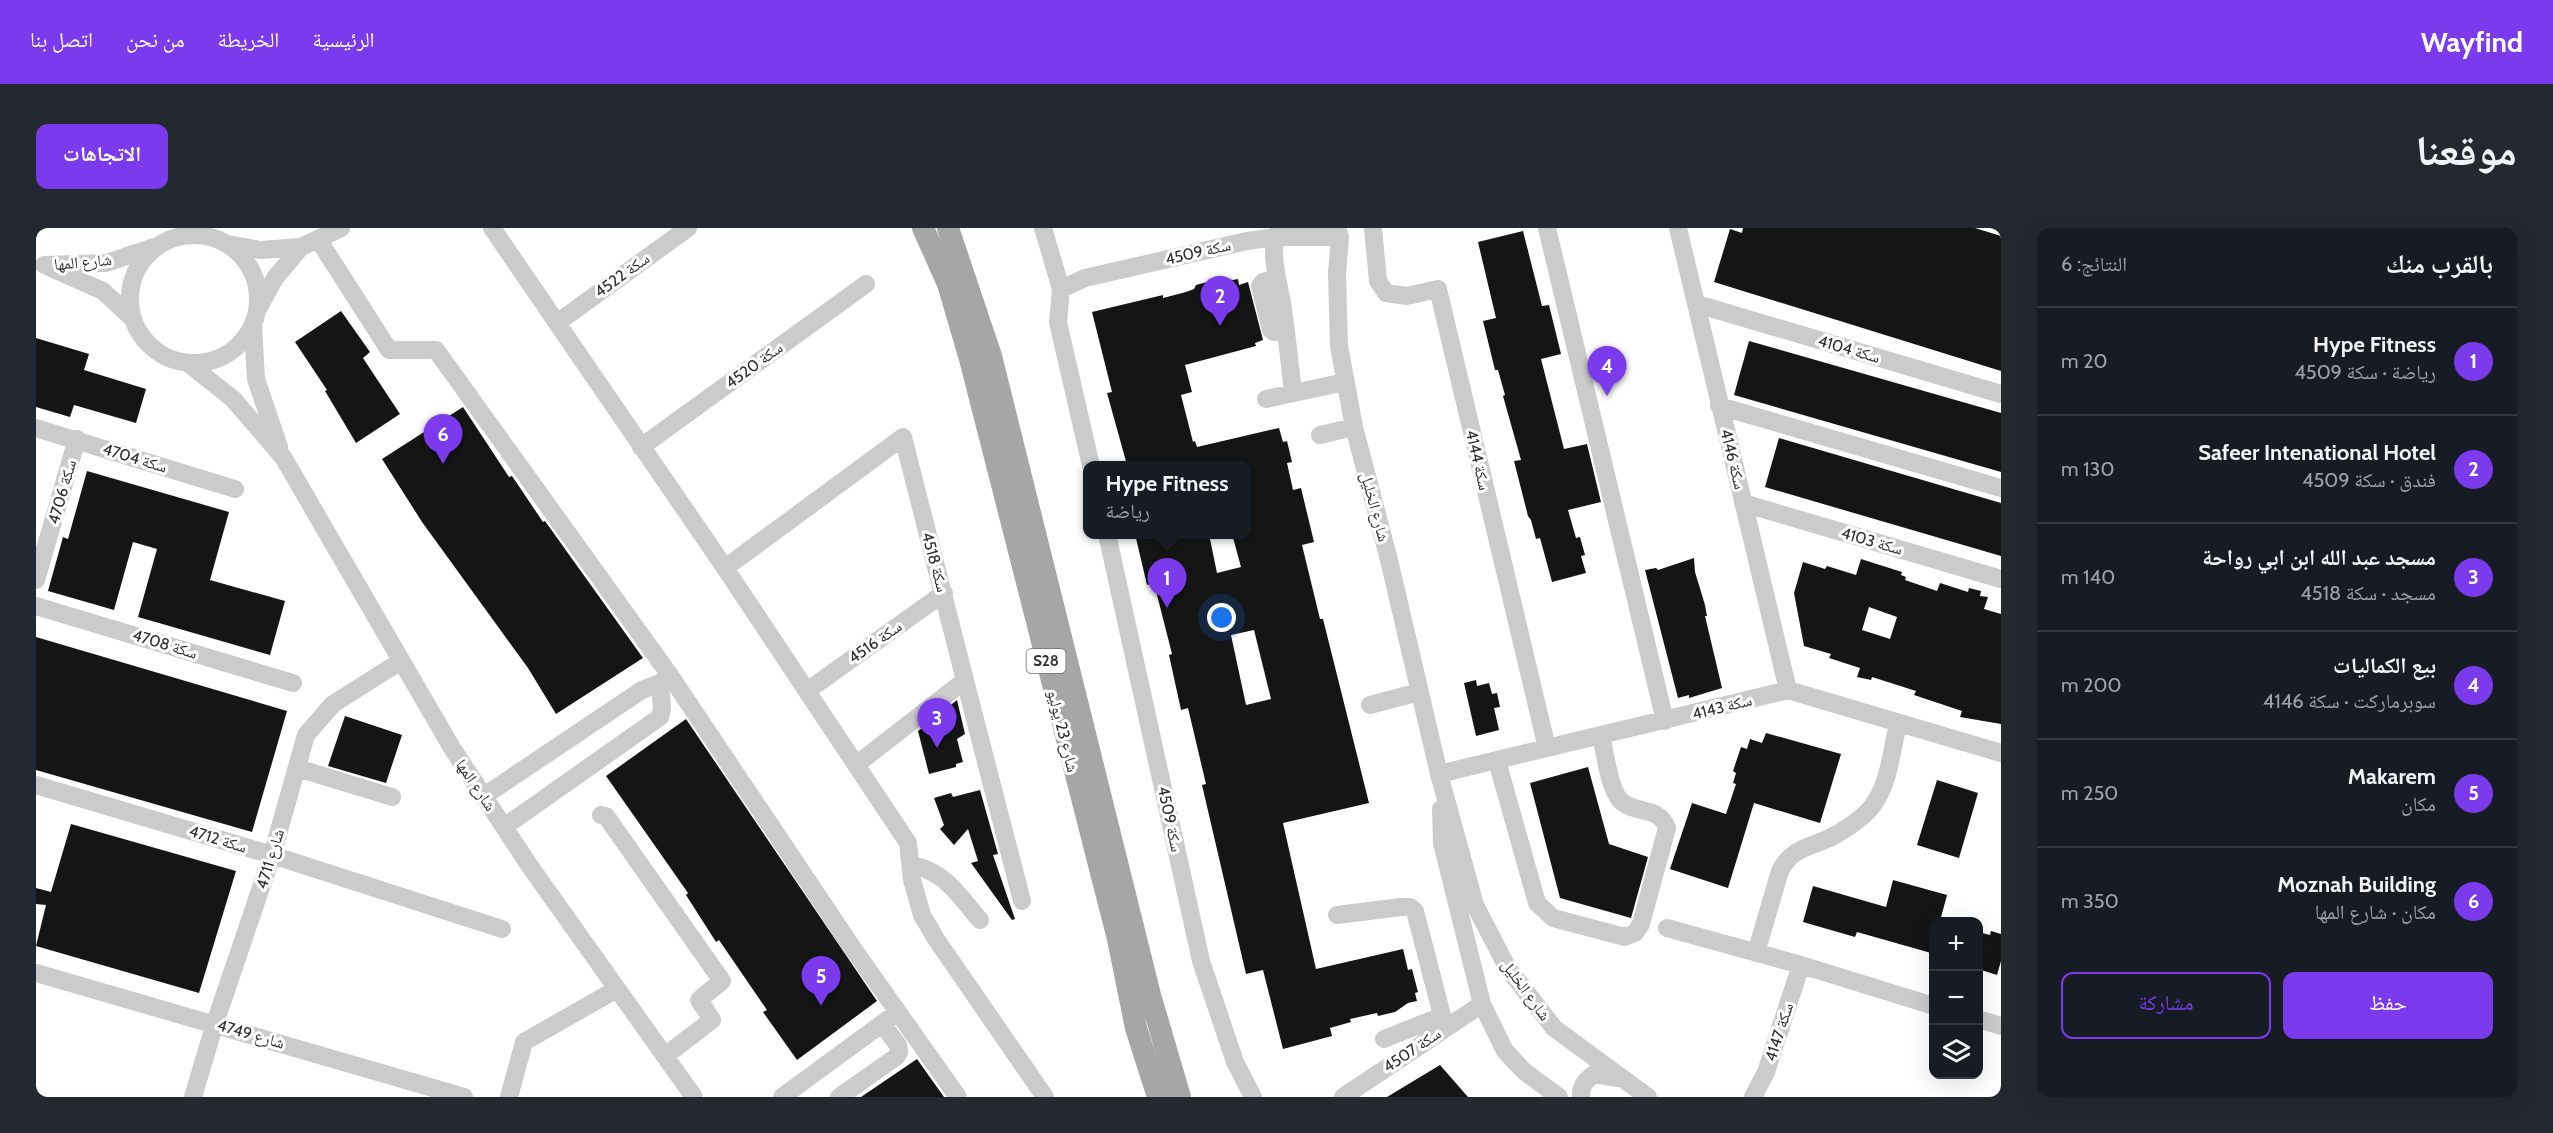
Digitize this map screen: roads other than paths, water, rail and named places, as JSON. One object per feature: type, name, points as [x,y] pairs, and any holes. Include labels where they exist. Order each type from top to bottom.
[{"type":"main road","name":"شارع 23 يوليو","points":[[923,228],[948,284],[970,359],[1118,939],[1136,1028],[1158,1097]]},
{"type":"main road","name":"شارع 23 يوليو","points":[[948,228],[992,356],[1147,983],[1180,1097]]},
{"type":"street","points":[[301,247],[275,278],[245,339],[234,350],[220,358],[205,363],[189,364],[167,357],[148,344],[138,332],[132,318],[130,298],[133,278],[143,260],[157,246],[173,238],[192,235],[210,237],[227,244],[260,250],[301,247],[341,228]]},
{"type":"street","points":[[492,228],[725,568],[908,843],[912,880],[922,915],[936,939],[1045,1097]]},
{"type":"street","name":"سكة 4522","points":[[557,323],[688,228]]},
{"type":"street","points":[[1043,228],[1061,290],[1058,322],[1090,461]]},
{"type":"street","name":"سكة 4144","points":[[1373,228],[1378,281],[1386,292],[1407,296],[1438,289],[1547,748]]},
{"type":"street","points":[[1547,228],[1665,721]]},
{"type":"street","name":"سكة 4146","points":[[1678,228],[1788,690]]},
{"type":"street","name":"سكة 4509","points":[[1061,290],[1085,278],[1277,233],[1340,231]]},
{"type":"street","name":"شارع الخليل","points":[[1340,231],[1337,310],[1345,382],[1354,427],[1389,560],[1439,774],[1475,905],[1506,967],[1554,1028],[1648,1097]]},
{"type":"street","points":[[1277,233],[1275,250],[1277,278],[1293,393]]},
{"type":"street","points":[[318,239],[388,350],[436,350],[958,1097]]},
{"type":"street","points":[[227,244],[242,256],[252,272],[258,290],[256,317]]},
{"type":"street","name":"شارع المها","points":[[40,264],[106,262],[157,246]]},
{"type":"street","name":"شارع المها","points":[[40,264],[103,291],[132,318]]},
{"type":"street","name":"سكة 4520","points":[[641,447],[866,284]]},
{"type":"street","name":"سكة 4104","points":[[1697,304],[2001,394]]},
{"type":"street","name":"شارع المها","points":[[256,317],[256,380],[283,457],[452,748],[504,827],[694,1097]]},
{"type":"street","name":"شارع المها","points":[[189,364],[232,399],[283,457]]},
{"type":"street","points":[[1266,399],[1345,382]]},
{"type":"street","points":[[1719,406],[2001,488]]},
{"type":"street","points":[[1320,435],[1354,427]]},
{"type":"street","name":"سكة 4704","points":[[36,428],[235,489]]},
{"type":"street","name":"سكة 4518","points":[[725,568],[903,437],[1022,901]]},
{"type":"street","name":"4706 سكة","points":[[36,580],[77,439]]},
{"type":"street","name":"سكة 4103","points":[[1743,503],[2001,579]]},
{"type":"street","name":"سكة 4509","points":[[1108,539],[1201,961],[1235,1062],[1253,1097]]},
{"type":"street","name":"سكة 4516","points":[[807,691],[944,593]]},
{"type":"street","name":"سكة 4708","points":[[36,606],[293,683]]},
{"type":"street","name":"4711 شارع","points":[[193,1097],[215,1023],[272,855],[306,735],[333,704],[401,661]]},
{"type":"street","points":[[484,796],[642,690],[664,678]]},
{"type":"street","points":[[504,827],[660,717],[664,678]]},
{"type":"street","points":[[857,764],[964,681]]},
{"type":"street","points":[[1788,690],[2001,753]]},
{"type":"street","name":"سكة 4143","points":[[1439,774],[1788,690]]},
{"type":"street","points":[[1370,705],[1419,693]]},
{"type":"street","points":[[1756,953],[1786,860],[1799,850],[1836,835],[1874,804],[1883,783],[1898,724]]},
{"type":"street","points":[[1497,760],[1537,903],[1553,918],[1624,937],[1635,933],[1641,924],[1667,828],[1657,814],[1629,806],[1617,797],[1601,736]]},
{"type":"street","points":[[297,768],[392,797]]},
{"type":"street","name":"شارع الخليل","points":[[1439,774],[1442,843],[1482,1004],[1505,1052],[1525,1072],[1558,1097]]},
{"type":"street","name":"سكة 4712","points":[[36,785],[272,855],[501,929]]},
{"type":"street","points":[[601,815],[606,816],[722,981],[699,1000],[712,1020],[665,1056]]},
{"type":"street","points":[[912,865],[930,869],[943,877],[980,920]]},
{"type":"street","points":[[1337,915],[1401,907],[1415,911],[1444,1022],[1384,1039]]},
{"type":"street","points":[[1667,928],[1801,965],[1929,1004]]},
{"type":"street","name":"سكة 4147","points":[[1753,1097],[1766,1072],[1801,965]]},
{"type":"street","name":"4749 شارع","points":[[36,973],[464,1097]]},
{"type":"street","points":[[509,1097],[525,1042],[617,989]]},
{"type":"street","name":"سكة 4507","points":[[1343,1097],[1444,1022],[1482,1004]]},
{"type":"street","points":[[782,1097],[898,1012]]},
{"type":"street","points":[[1983,1021],[2001,1026]]},
{"type":"street","points":[[839,1097],[896,1057],[899,1052],[898,1045],[882,1024]]},
{"type":"street","points":[[1581,1097],[1586,1080],[1594,1074],[1623,1079]]},
{"type":"place","name":"Safeer Intenational Hotel","points":[[1220,326]]},
{"type":"place","name":"بيع الكماليات","points":[[1607,396]]},
{"type":"place","name":"Moznah Building","points":[[443,464]]},
{"type":"place","name":"Hype Fitness","points":[[1167,608]]},
{"type":"place","name":"مسجد عبد الله ابن ابي رواحة","points":[[937,748]]},
{"type":"place","name":"Makarem","points":[[821,1006]]}]
